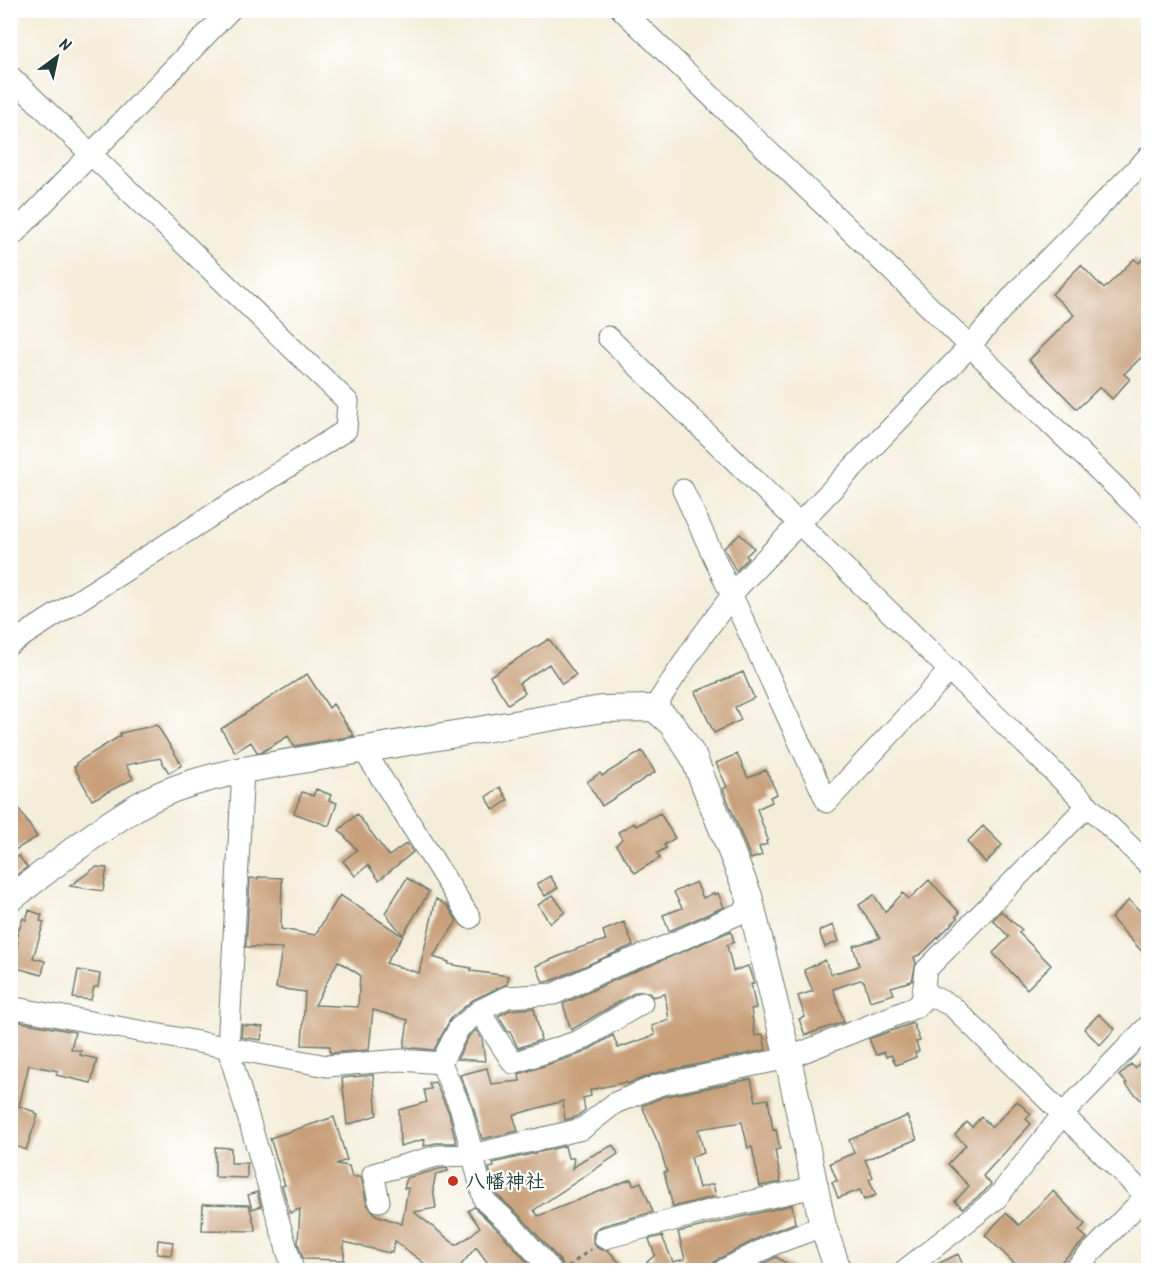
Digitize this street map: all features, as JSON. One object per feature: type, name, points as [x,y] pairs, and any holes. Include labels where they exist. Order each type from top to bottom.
[{"type":"street","points":[[10,238],[230,10]]},
{"type":"street","points":[[622,10],[1149,518]]},
{"type":"street","points":[[10,76],[348,402],[346,430],[10,644]]},
{"type":"street","points":[[654,708],[731,595],[970,346],[1019,289],[1149,157]]},
{"type":"street","points":[[608,337],[1149,864]]},
{"type":"street","points":[[683,490],[826,802],[950,670]]},
{"type":"street","points":[[10,899],[140,805],[195,781],[243,770],[602,709],[654,708],[672,724],[693,756],[749,896],[788,1058],[823,1226],[838,1270]]},
{"type":"street","points":[[363,749],[470,918]]},
{"type":"street","points":[[243,770],[228,1048],[293,1270]]},
{"type":"street","points":[[379,1201],[373,1174],[437,1156],[472,1155],[582,1129],[615,1103],[659,1085],[788,1058],[915,1007],[922,1001],[926,970],[1088,805]]},
{"type":"street","points":[[441,1063],[459,1028],[479,1011],[507,997],[554,994],[752,908]]},
{"type":"street","points":[[923,993],[952,1006],[1148,1196],[1074,1270]]},
{"type":"street","points":[[479,1011],[513,1063],[579,1041],[642,1003]]},
{"type":"street","points":[[10,1006],[327,1066],[401,1060],[441,1063]]},
{"type":"street","points":[[905,1270],[996,1199],[1063,1114],[1149,1026]]},
{"type":"street","points":[[441,1063],[461,1109],[484,1200],[512,1226],[550,1270]]},
{"type":"street","points":[[606,1238],[700,1213],[815,1187]]},
{"type":"street","points":[[724,1270],[774,1244],[823,1226]]},
{"type":"path","points":[[565,1270],[606,1238]]},
{"type":"building","points":[[1149,253],[1149,350],[1124,374],[1130,379],[1112,399],[1100,387],[1077,409],[1029,360],[1074,315],[1052,294],[1081,265],[1104,289],[1134,259],[1139,263]]},
{"type":"building","points":[[740,534],[754,548],[736,571],[724,548]]},
{"type":"building","points":[[549,639],[576,675],[562,684],[549,664],[519,683],[525,693],[508,704],[490,676]]},
{"type":"building","points":[[743,672],[754,698],[735,707],[741,720],[714,733],[695,692]]},
{"type":"building","points":[[307,674],[329,708],[333,704],[354,736],[294,746],[288,736],[262,752],[257,752],[251,742],[235,752],[221,729]]},
{"type":"building","points":[[157,725],[182,765],[169,773],[160,758],[126,765],[133,779],[92,800],[74,767],[77,766],[76,763],[120,736],[120,733]]},
{"type":"building","points":[[642,751],[655,772],[602,806],[587,782],[600,773],[602,776]]},
{"type":"building","points":[[737,754],[748,778],[766,770],[777,794],[770,797],[772,802],[757,809],[768,840],[767,844],[759,847],[762,855],[751,859],[723,789],[727,787],[716,763]]},
{"type":"building","points":[[500,787],[508,800],[494,810],[486,797]]},
{"type":"building","points":[[316,789],[331,795],[329,800],[337,803],[329,826],[294,813],[302,792],[313,796]]},
{"type":"building","points":[[10,795],[37,837],[10,853]]},
{"type":"building","points":[[660,813],[675,838],[664,845],[666,848],[657,853],[660,858],[635,873],[616,845],[622,839],[618,832],[634,823],[636,826]]},
{"type":"building","points":[[357,814],[389,856],[407,843],[413,852],[379,880],[368,865],[355,876],[343,861],[357,850],[339,830]]},
{"type":"building","points":[[983,826],[1002,845],[986,863],[967,842]]},
{"type":"building","points":[[19,856],[27,867],[10,880],[10,862]]},
{"type":"building","points":[[96,867],[107,868],[103,891],[70,886]]},
{"type":"building","points":[[550,876],[558,888],[545,896],[537,884]]},
{"type":"building","points":[[258,877],[282,878],[281,929],[315,935],[340,895],[403,936],[386,963],[419,973],[436,899],[448,906],[457,921],[433,957],[449,962],[448,964],[471,968],[471,971],[509,976],[507,984],[473,1000],[451,1018],[434,1050],[404,1047],[408,1020],[373,1010],[369,1050],[330,1053],[330,1046],[302,1045],[305,992],[276,988],[282,948],[246,947],[250,878],[258,879]],"holes":[[[338,961],[360,975],[358,1007],[315,1005]]]},
{"type":"building","points":[[407,878],[429,892],[403,935],[385,913]]},
{"type":"building","points":[[929,880],[960,913],[956,916],[958,918],[921,954],[914,957],[916,963],[912,981],[891,987],[894,994],[870,1001],[864,981],[860,980],[833,989],[844,1022],[805,1035],[799,1019],[805,1017],[798,996],[813,991],[804,970],[825,960],[831,974],[859,965],[853,946],[880,938],[859,905],[874,895],[885,912],[903,893],[909,899]]},
{"type":"building","points":[[696,882],[703,898],[718,893],[724,907],[669,931],[663,915],[682,908],[674,892]]},
{"type":"building","points":[[553,895],[565,912],[550,923],[538,905]]},
{"type":"building","points":[[1129,900],[1149,920],[1149,959],[1111,918]]},
{"type":"building","points":[[29,910],[42,915],[40,921],[44,922],[33,958],[45,961],[42,975],[10,966],[18,942],[15,941],[23,918],[26,920]]},
{"type":"building","points":[[1001,911],[1022,930],[1019,933],[1051,965],[1027,989],[993,953],[1009,937],[993,920]]},
{"type":"building","points":[[624,922],[633,945],[551,981],[543,982],[536,966],[579,948],[606,940],[603,931]]},
{"type":"building","points":[[833,925],[839,941],[825,947],[819,931]]},
{"type":"building","points":[[731,931],[734,942],[727,945],[733,971],[748,966],[754,984],[751,984],[756,1008],[751,1009],[755,1036],[763,1034],[766,1050],[656,1073],[627,1084],[626,1082],[590,1090],[591,1096],[583,1098],[585,1110],[576,1117],[565,1120],[563,1101],[513,1115],[518,1131],[482,1139],[473,1106],[460,1075],[487,1068],[491,1084],[520,1081],[519,1074],[583,1053],[613,1035],[618,1048],[655,1035],[652,1026],[669,1020],[665,994],[653,997],[648,992],[636,992],[571,1030],[563,1004]]},
{"type":"building","points":[[78,970],[100,974],[98,987],[94,987],[91,1000],[73,998]]},
{"type":"building","points":[[534,1008],[541,1040],[518,1048],[498,1016],[510,1010]]},
{"type":"building","points":[[1099,1014],[1115,1029],[1100,1045],[1084,1029]]},
{"type":"building","points":[[10,1020],[75,1032],[71,1049],[81,1051],[80,1055],[97,1059],[91,1083],[56,1075],[58,1071],[29,1065],[19,1106],[38,1115],[26,1150],[10,1144]]},
{"type":"building","points":[[913,1023],[920,1041],[916,1042],[919,1051],[915,1053],[916,1057],[896,1065],[891,1055],[886,1057],[884,1052],[876,1055],[869,1039]]},
{"type":"building","points":[[242,1025],[263,1027],[261,1040],[241,1037]]},
{"type":"building","points":[[476,1030],[482,1039],[485,1061],[457,1059],[469,1036]]},
{"type":"building","points":[[1149,1054],[1149,1108],[1119,1076],[1131,1064],[1135,1068]]},
{"type":"building","points":[[373,1075],[377,1115],[347,1125],[342,1078]]},
{"type":"building","points":[[751,1079],[756,1101],[768,1099],[773,1130],[776,1129],[780,1149],[775,1150],[781,1182],[760,1186],[752,1147],[748,1148],[742,1122],[698,1129],[704,1153],[691,1157],[699,1188],[713,1184],[716,1196],[673,1207],[664,1172],[667,1172],[659,1145],[642,1106],[663,1097]]},
{"type":"building","points":[[435,1082],[449,1113],[456,1143],[436,1143],[424,1146],[425,1139],[400,1146],[399,1110],[427,1102],[424,1090],[431,1089],[429,1083]]},
{"type":"building","points":[[1017,1101],[1031,1114],[1026,1119],[1031,1124],[983,1176],[991,1184],[963,1208],[955,1201],[969,1186],[948,1164],[966,1145],[955,1135],[967,1122],[972,1127],[981,1117],[992,1127]]},
{"type":"building","points":[[907,1116],[917,1139],[865,1160],[873,1177],[869,1179],[876,1195],[864,1200],[860,1190],[838,1198],[832,1182],[837,1181],[830,1163],[854,1153],[849,1140]]},
{"type":"building","points":[[334,1117],[347,1160],[336,1164],[349,1166],[352,1177],[361,1177],[367,1204],[376,1215],[402,1224],[408,1188],[404,1188],[407,1178],[447,1168],[448,1171],[436,1174],[433,1188],[436,1208],[414,1212],[456,1245],[480,1227],[468,1211],[474,1207],[534,1270],[493,1270],[476,1247],[457,1270],[433,1270],[395,1241],[392,1252],[389,1253],[344,1242],[344,1260],[303,1259],[298,1243],[300,1209],[290,1213],[282,1186],[285,1185],[270,1138]]},
{"type":"building","points":[[613,1145],[618,1154],[534,1210],[538,1216],[631,1179],[633,1185],[641,1182],[653,1212],[602,1226],[593,1234],[596,1247],[608,1250],[626,1270],[565,1270],[561,1262],[521,1217],[495,1193],[489,1168],[494,1167],[493,1163],[565,1146],[568,1158],[574,1158],[572,1169],[583,1160]]},
{"type":"building","points":[[215,1147],[231,1148],[231,1163],[247,1163],[247,1178],[215,1177]]},
{"type":"building","points":[[1053,1191],[1085,1224],[1079,1231],[1087,1238],[1052,1270],[1021,1270],[985,1235],[1006,1213],[1019,1225]]},
{"type":"building","points":[[257,1192],[261,1206],[252,1209],[248,1195]]},
{"type":"building","points":[[203,1204],[249,1205],[256,1231],[202,1230]]},
{"type":"building","points":[[792,1205],[795,1223],[768,1233],[718,1259],[711,1270],[654,1270],[647,1262],[655,1255],[649,1239],[662,1236],[673,1262],[685,1259],[678,1232]]},
{"type":"building","points":[[158,1240],[173,1242],[171,1255],[157,1254]]},
{"type":"building","points":[[958,1254],[965,1270],[925,1270],[929,1268]]},
{"type":"building","points":[[776,1257],[797,1270],[753,1270],[754,1269]]},
{"type":"place","name":"八幡神社","points":[[453,1181]]}]
